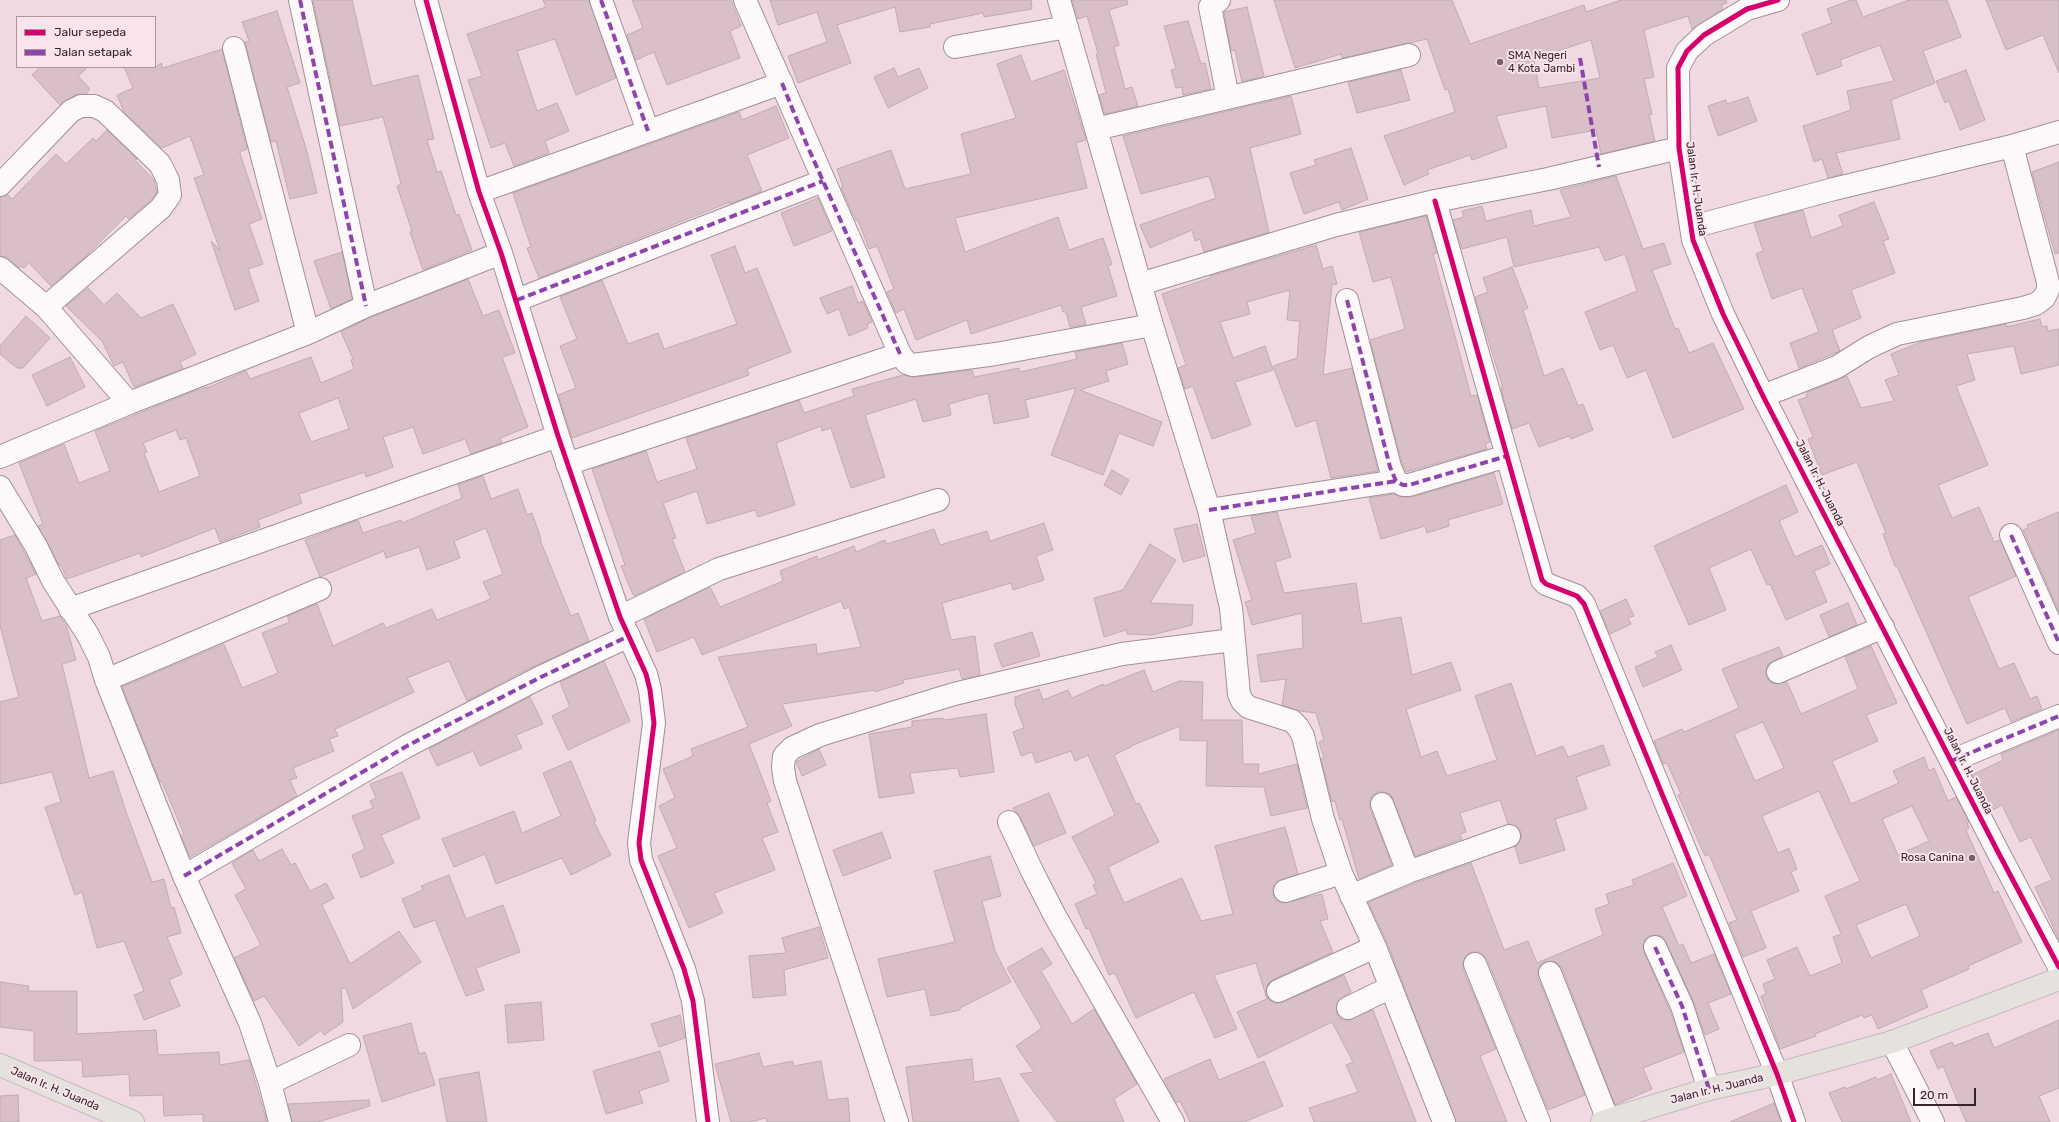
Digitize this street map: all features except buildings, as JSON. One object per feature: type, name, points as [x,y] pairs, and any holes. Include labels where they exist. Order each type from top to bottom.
[{"type":"main road","name":"Jalan Ir. H. Juanda","points":[[1605,1121],[1709,1089],[1777,1074],[1892,1042],[2059,979]]},
{"type":"main road","name":"Jalan Ir. H. Juanda","points":[[0,1066],[133,1122]]},
{"type":"street","points":[[300,0],[366,306]]},
{"type":"street","points":[[426,0],[479,192],[502,252],[567,464],[624,627],[646,674],[654,708],[654,723],[639,843],[641,860],[684,969],[693,1001],[708,1122]]},
{"type":"street","points":[[601,0],[648,131]]},
{"type":"street","points":[[745,0],[900,354],[907,362],[920,364],[996,354],[1152,325]]},
{"type":"street","points":[[1059,0],[1152,325],[1209,510],[1231,608],[1239,694],[1242,701],[1248,707],[1292,721],[1298,727],[1303,736],[1323,819],[1341,873],[1375,947],[1444,1122]]},
{"type":"street","name":"Jalan Ir. H. Juanda","points":[[1778,0],[1746,4],[1704,35],[1687,51],[1678,68],[1679,148],[1693,240],[1723,314],[1763,396],[2059,967]]},
{"type":"street","points":[[1213,2],[1228,98]]},
{"type":"street","points":[[955,47],[1067,27]]},
{"type":"street","points":[[234,48],[308,333]]},
{"type":"street","points":[[1096,129],[1409,55]]},
{"type":"street","points":[[479,192],[782,83]]},
{"type":"street","points":[[0,184],[71,110],[81,106],[94,106],[105,111],[160,164],[168,180],[170,196],[161,208],[46,307]]},
{"type":"street","points":[[1692,227],[1826,191],[2012,146],[2059,132]]},
{"type":"street","points":[[1763,396],[1837,367],[1869,347],[1897,334],[2022,308],[2036,304],[2044,298],[2048,290],[2048,282],[2012,146]]},
{"type":"street","points":[[1140,284],[1336,225],[1435,202],[1548,179],[1679,148]]},
{"type":"street","points":[[516,300],[823,181]]},
{"type":"street","points":[[1435,202],[1478,360],[1508,456],[1542,580],[1546,584],[1577,596],[1584,604],[1777,1074],[1794,1122]]},
{"type":"street","points":[[0,457],[129,403],[308,333],[366,306],[502,252]]},
{"type":"street","points":[[0,268],[46,307],[129,403]]},
{"type":"street","points":[[1347,300],[1390,467],[1396,481],[1403,485],[1409,485],[1508,456]]},
{"type":"street","points":[[567,464],[900,354]]},
{"type":"street","points":[[70,608],[558,436]]},
{"type":"street","points":[[1209,510],[1396,481]]},
{"type":"street","points":[[0,487],[70,608],[88,635],[99,657],[106,680],[184,876],[250,1022],[270,1083],[280,1122]]},
{"type":"street","points":[[184,876],[406,746],[541,677],[719,569],[938,500]]},
{"type":"street","points":[[2011,535],[2059,643]]},
{"type":"street","points":[[106,680],[320,589]]},
{"type":"street","points":[[1778,672],[1883,627]]},
{"type":"street","points":[[897,1122],[785,781],[783,767],[784,756],[792,748],[820,735],[954,694],[1122,654],[1233,640]]},
{"type":"street","points":[[1952,761],[2059,716]]},
{"type":"street","points":[[1382,804],[1408,872]]},
{"type":"street","points":[[1010,822],[1032,871],[1055,916],[1173,1122]]},
{"type":"street","points":[[1351,896],[1408,872],[1509,836]]},
{"type":"street","points":[[1285,891],[1341,873]]},
{"type":"street","points":[[1278,991],[1375,947]]},
{"type":"street","points":[[1656,947],[1682,1006],[1709,1089]]},
{"type":"street","points":[[1475,964],[1539,1122]]},
{"type":"street","points":[[1550,973],[1605,1121]]},
{"type":"street","points":[[1348,1008],[1391,987]]},
{"type":"street","points":[[1892,1042],[1933,1122]]},
{"type":"street","points":[[270,1083],[349,1045]]},
{"type":"marked path","points":[[300,0],[366,306]]},
{"type":"marked path","points":[[601,0],[648,131]]},
{"type":"marked path","points":[[1580,58],[1599,167]]},
{"type":"marked path","points":[[782,83],[807,145],[900,354]]},
{"type":"marked path","points":[[517,300],[823,181]]},
{"type":"marked path","points":[[1347,300],[1390,467],[1396,481],[1403,485],[1409,485],[1507,456]]},
{"type":"marked path","points":[[1209,510],[1396,481]]},
{"type":"marked path","points":[[2011,535],[2059,643]]},
{"type":"marked path","points":[[184,876],[407,746],[541,677],[629,636]]},
{"type":"marked path","points":[[1951,761],[2059,716]]},
{"type":"marked path","points":[[1655,947],[1682,1006],[1709,1089]]},
{"type":"cycle path","points":[[426,0],[479,192],[501,253],[558,436],[620,617],[646,674],[650,690],[654,723],[639,843],[641,860],[684,969],[693,1001],[708,1122]]},
{"type":"cycle path","points":[[1778,0],[1747,9],[1704,35],[1687,51],[1678,68],[1679,148],[1693,240],[1723,314],[1763,396],[1998,852],[2059,967]]},
{"type":"cycle path","points":[[1435,201],[1542,580],[1546,584],[1577,596],[1584,604],[1777,1074],[1794,1122]]},
{"type":"place","name":"SMA Negeri 4 Kota Jambi","points":[[1500,62]]},
{"type":"place","name":"Rosa Canina","points":[[1972,858]]}]
